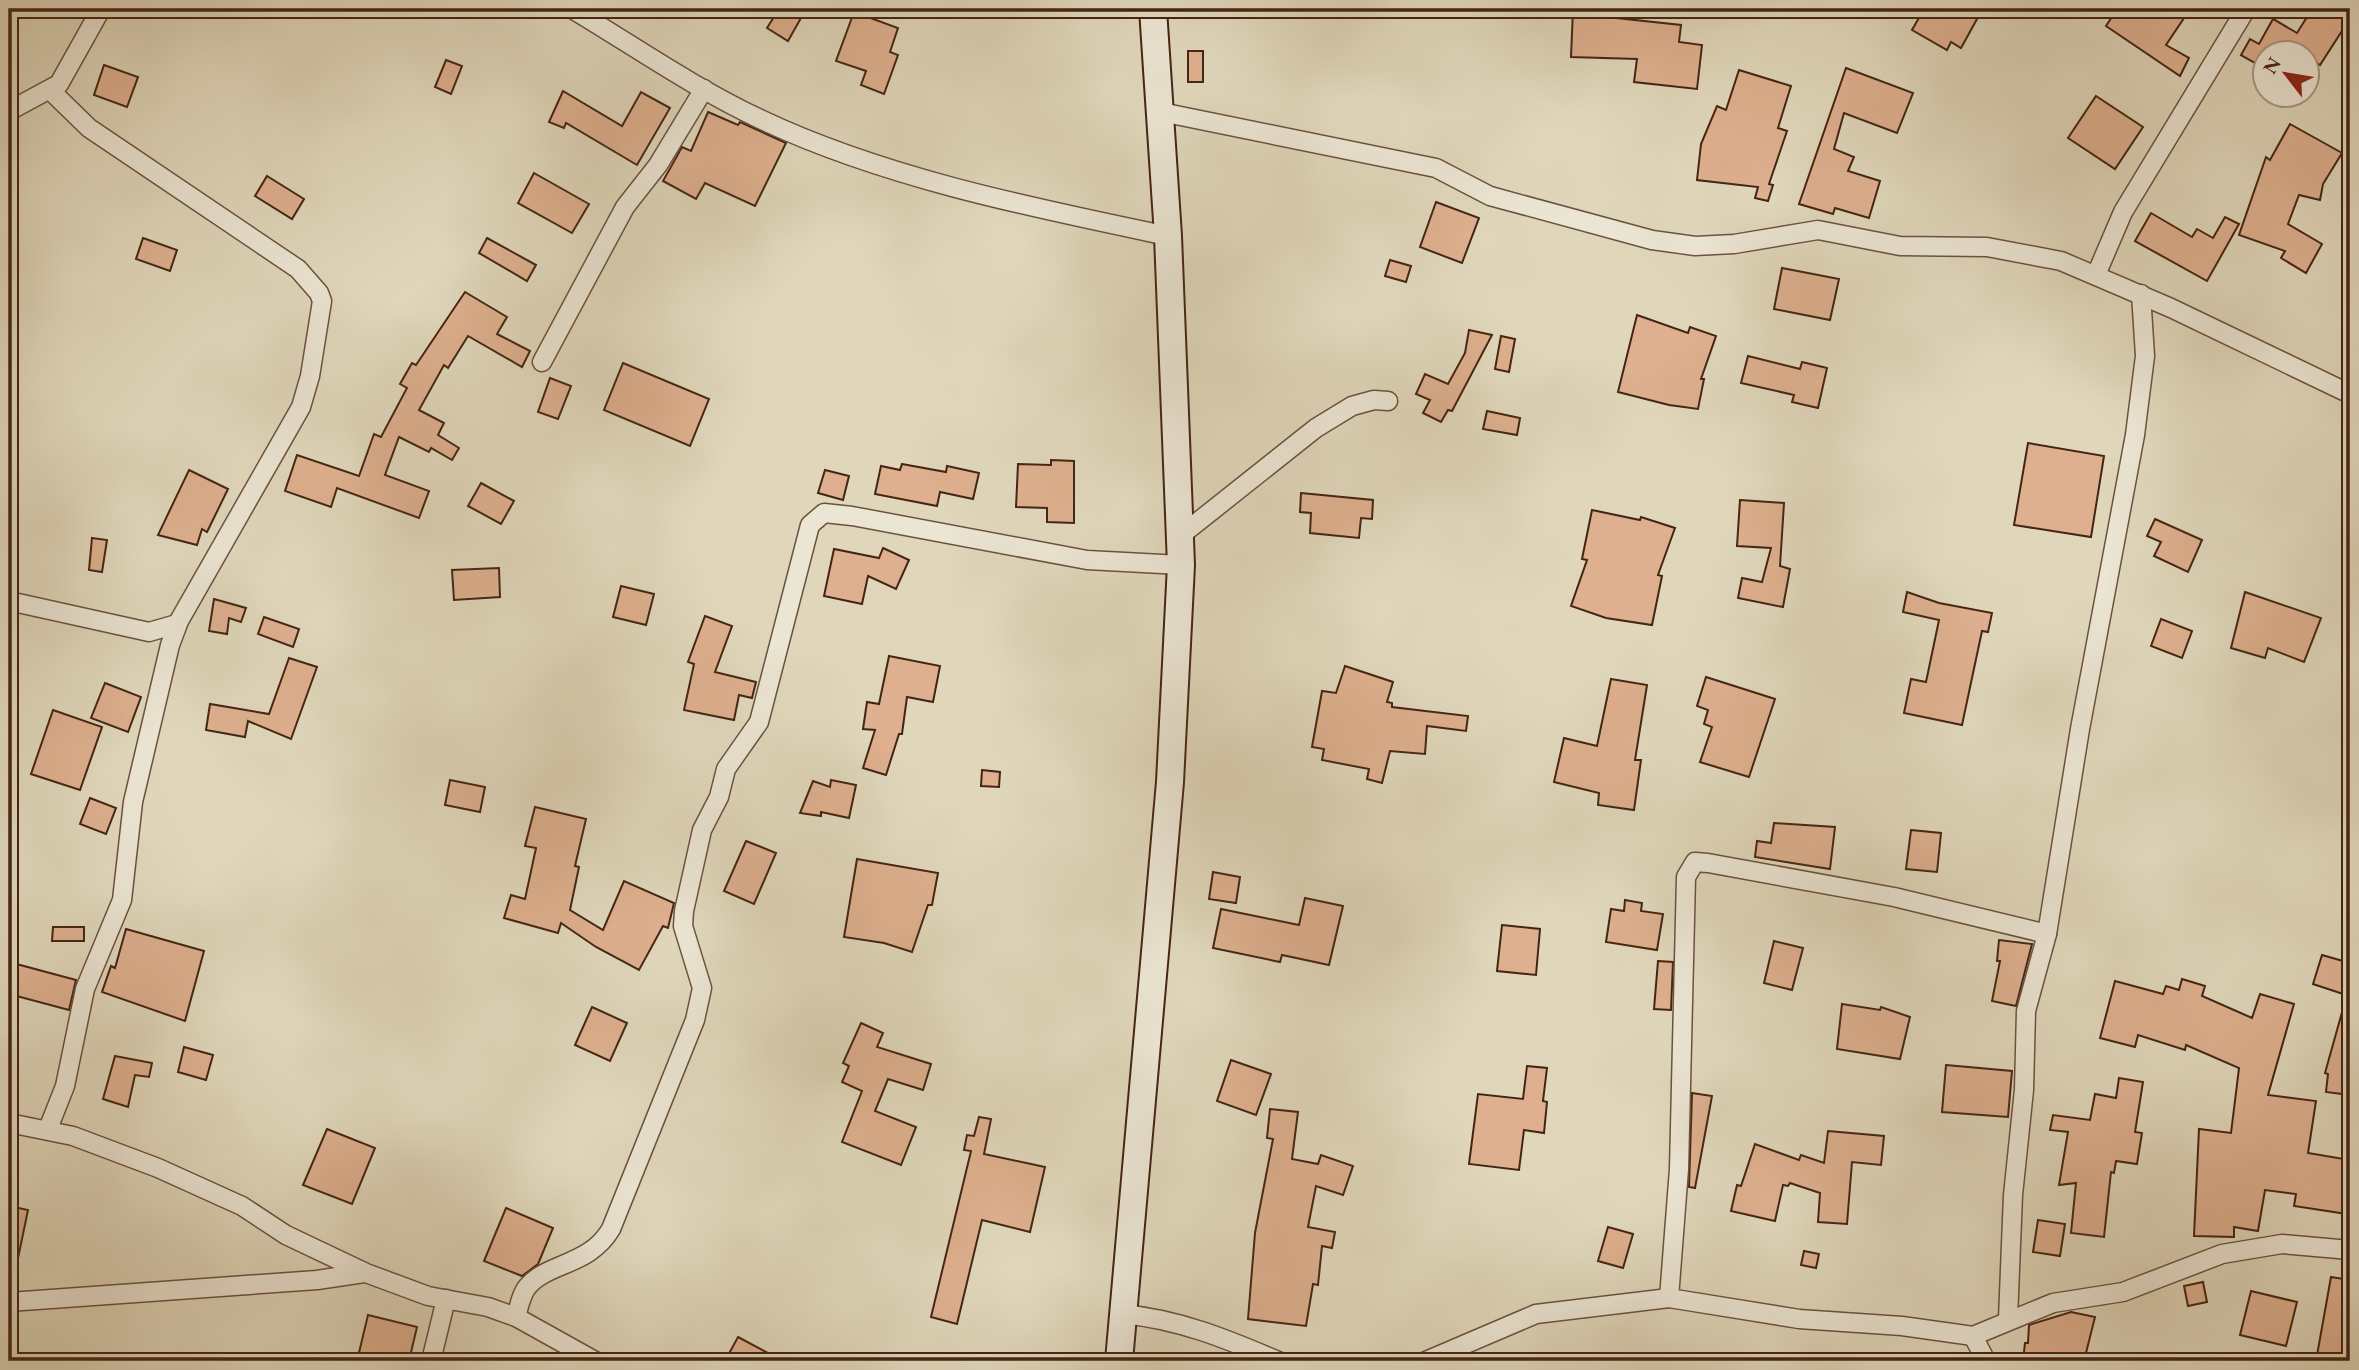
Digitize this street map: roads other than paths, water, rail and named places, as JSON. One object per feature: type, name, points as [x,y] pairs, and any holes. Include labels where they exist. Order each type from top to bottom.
[{"type":"street","points":[[9,111],[21,102],[51,90],[67,74],[101,9]]},
{"type":"street","points":[[572,9],[704,89],[760,119],[847,156],[1096,222],[1168,236]]},
{"type":"street","points":[[1119,1361],[1170,782],[1181,565],[1168,236],[1153,9]]},
{"type":"street","points":[[2096,275],[2123,212],[2246,9]]},
{"type":"street","points":[[542,362],[625,207],[657,165],[704,89]]},
{"type":"street","points":[[48,1129],[65,1086],[85,989],[121,900],[132,802],[167,654],[177,624],[301,407],[310,376],[322,301],[319,293],[298,269],[89,128],[51,90]]},
{"type":"street","points":[[1161,112],[1436,168],[1490,196],[1652,240],[1695,246],[1734,244],[1818,230],[1900,246],[1987,247],[2061,261],[2141,294],[2350,394]]},
{"type":"street","points":[[2008,1319],[2013,1195],[2024,1090],[2026,1011],[2047,934],[2092,665],[2135,435],[2145,356],[2141,294]]},
{"type":"street","points":[[1180,536],[1316,428],[1352,406],[1374,400],[1388,401]]},
{"type":"street","points":[[516,1317],[531,1283],[583,1256],[604,1240],[611,1229],[695,1020],[702,988],[683,926],[702,830],[719,797],[726,769],[759,722],[776,646],[812,520],[824,513],[841,514],[1087,560],[1181,565]]},
{"type":"street","points":[[9,601],[149,632],[177,624]]},
{"type":"street","points":[[149,632],[167,654]]},
{"type":"street","points":[[1669,1298],[1679,1169],[1686,877],[1695,862],[1894,897],[2047,934]]},
{"type":"street","points":[[9,1122],[48,1129],[92,1142],[218,1194],[286,1235],[366,1273],[446,1299],[488,1307],[516,1317],[595,1361]]},
{"type":"street","points":[[1426,1361],[1536,1314],[1669,1298],[1799,1319],[1902,1326],[1973,1336],[2008,1319],[2053,1303],[2123,1292],[2222,1254],[2263,1245],[2304,1244],[2350,1250]]},
{"type":"street","points":[[9,1302],[317,1280],[366,1273]]},
{"type":"street","points":[[431,1361],[446,1299]]},
{"type":"street","points":[[1122,1314],[1161,1318],[1278,1361]]},
{"type":"street","points":[[1973,1336],[1986,1361]]}]
